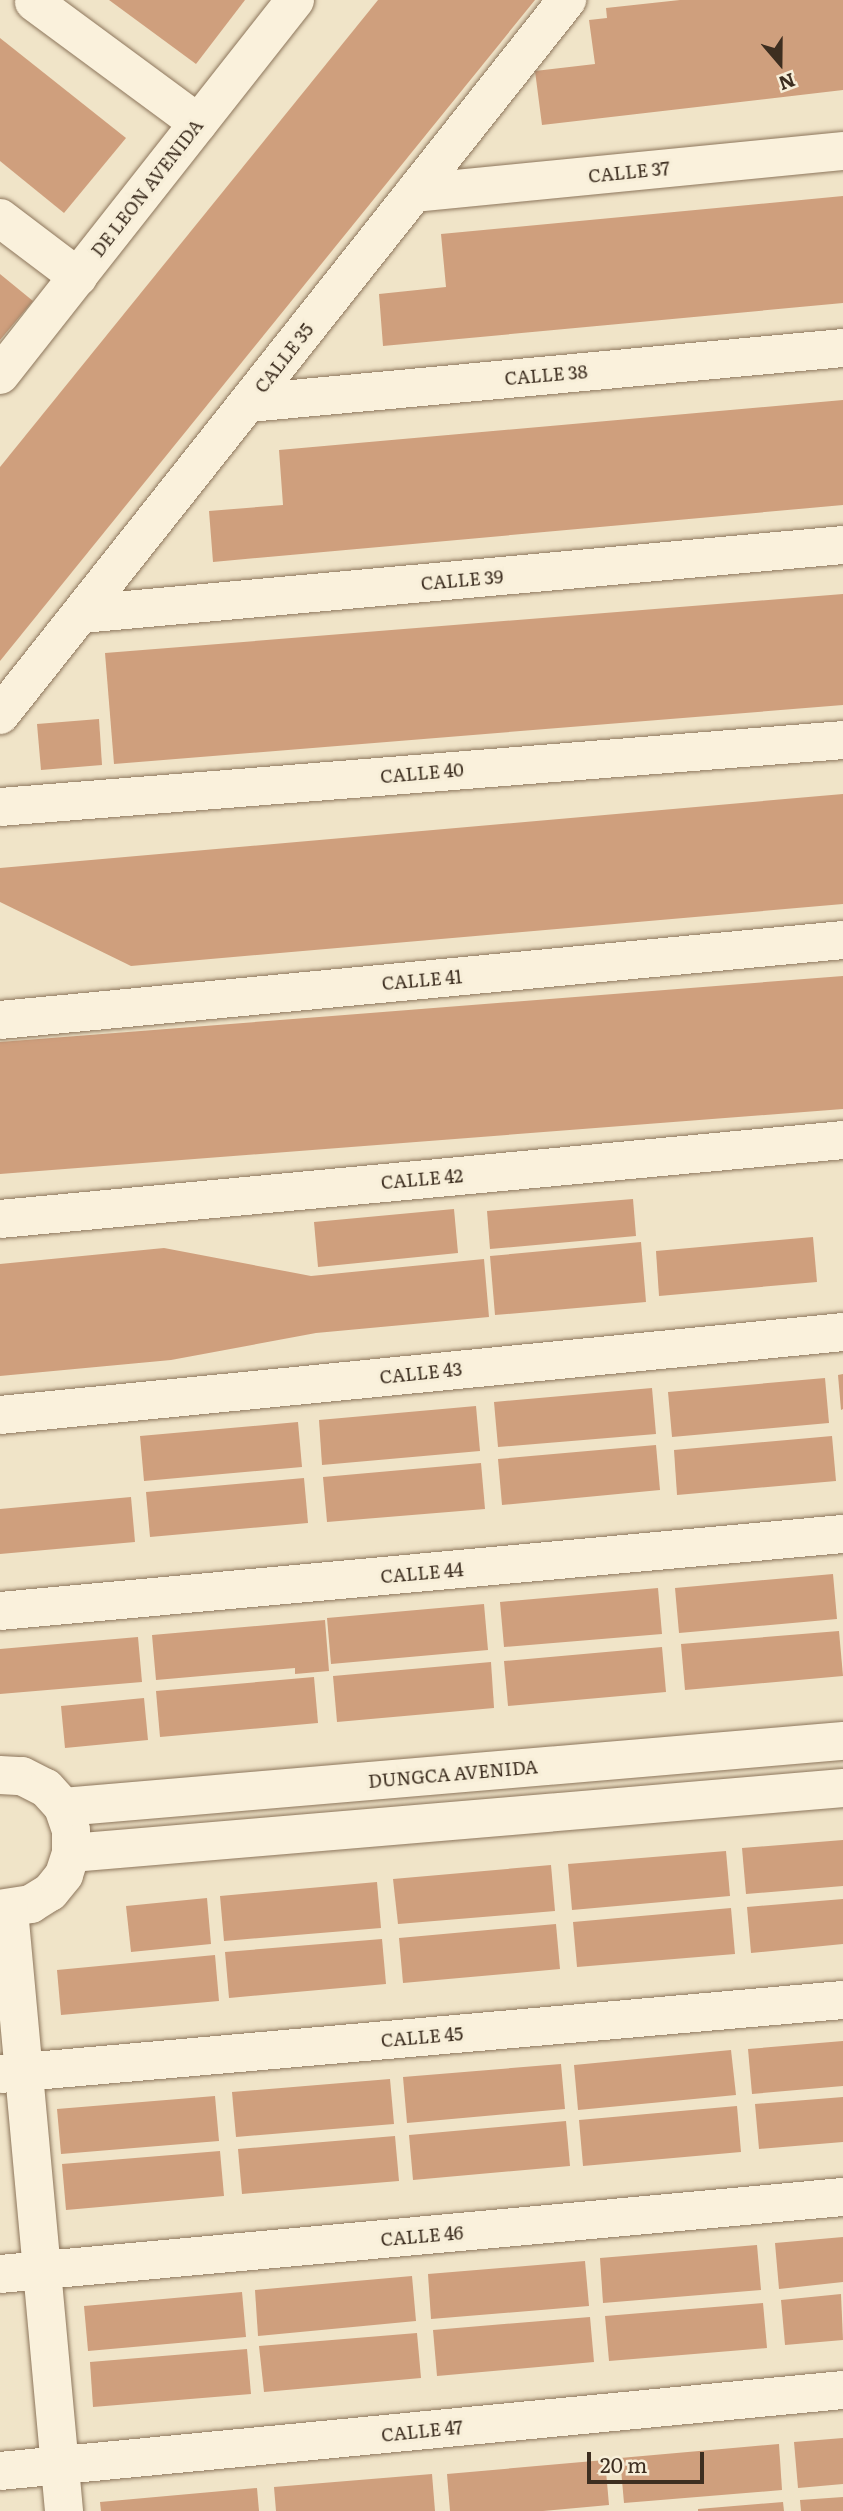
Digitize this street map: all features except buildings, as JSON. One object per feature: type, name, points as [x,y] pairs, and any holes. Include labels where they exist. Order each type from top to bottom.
[{"type":"street","name":"DE LEON AVENIDA","points":[[0,375],[295,0]]},
{"type":"street","name":"CALLE 35","points":[[0,715],[567,0]]},
{"type":"street","points":[[34,2],[198,124]]},
{"type":"street","name":"CALLE 37","points":[[414,193],[843,151]]},
{"type":"street","points":[[0,218],[78,277]]},
{"type":"street","name":"CALLE 38","points":[[249,403],[843,348]]},
{"type":"street","name":"CALLE 39","points":[[82,614],[843,545]]},
{"type":"street","name":"CALLE 40","points":[[0,807],[843,740]]},
{"type":"street","name":"CALLE 41","points":[[0,1020],[843,940]]},
{"type":"street","name":"CALLE 42","points":[[0,1219],[843,1140]]},
{"type":"street","name":"CALLE 43","points":[[0,1415],[843,1332]]},
{"type":"street","name":"CALLE 44","points":[[0,1611],[843,1534]]},
{"type":"street","name":"DUNGCA AVENIDA","points":[[63,1807],[843,1741]]},
{"type":"street","points":[[0,1775],[22,1776],[46,1788],[63,1807],[71,1830],[71,1853],[64,1875],[50,1892],[31,1904],[4,1910],[13,2073],[42,2270],[64,2511]]},
{"type":"street","points":[[71,1853],[843,1788]]},
{"type":"street","name":"CALLE 45","points":[[13,2073],[843,2000]]},
{"type":"street","name":"CALLE 46","points":[[0,2274],[843,2197]]},
{"type":"street","name":"CALLE 47","points":[[0,2471],[843,2390]]}]
